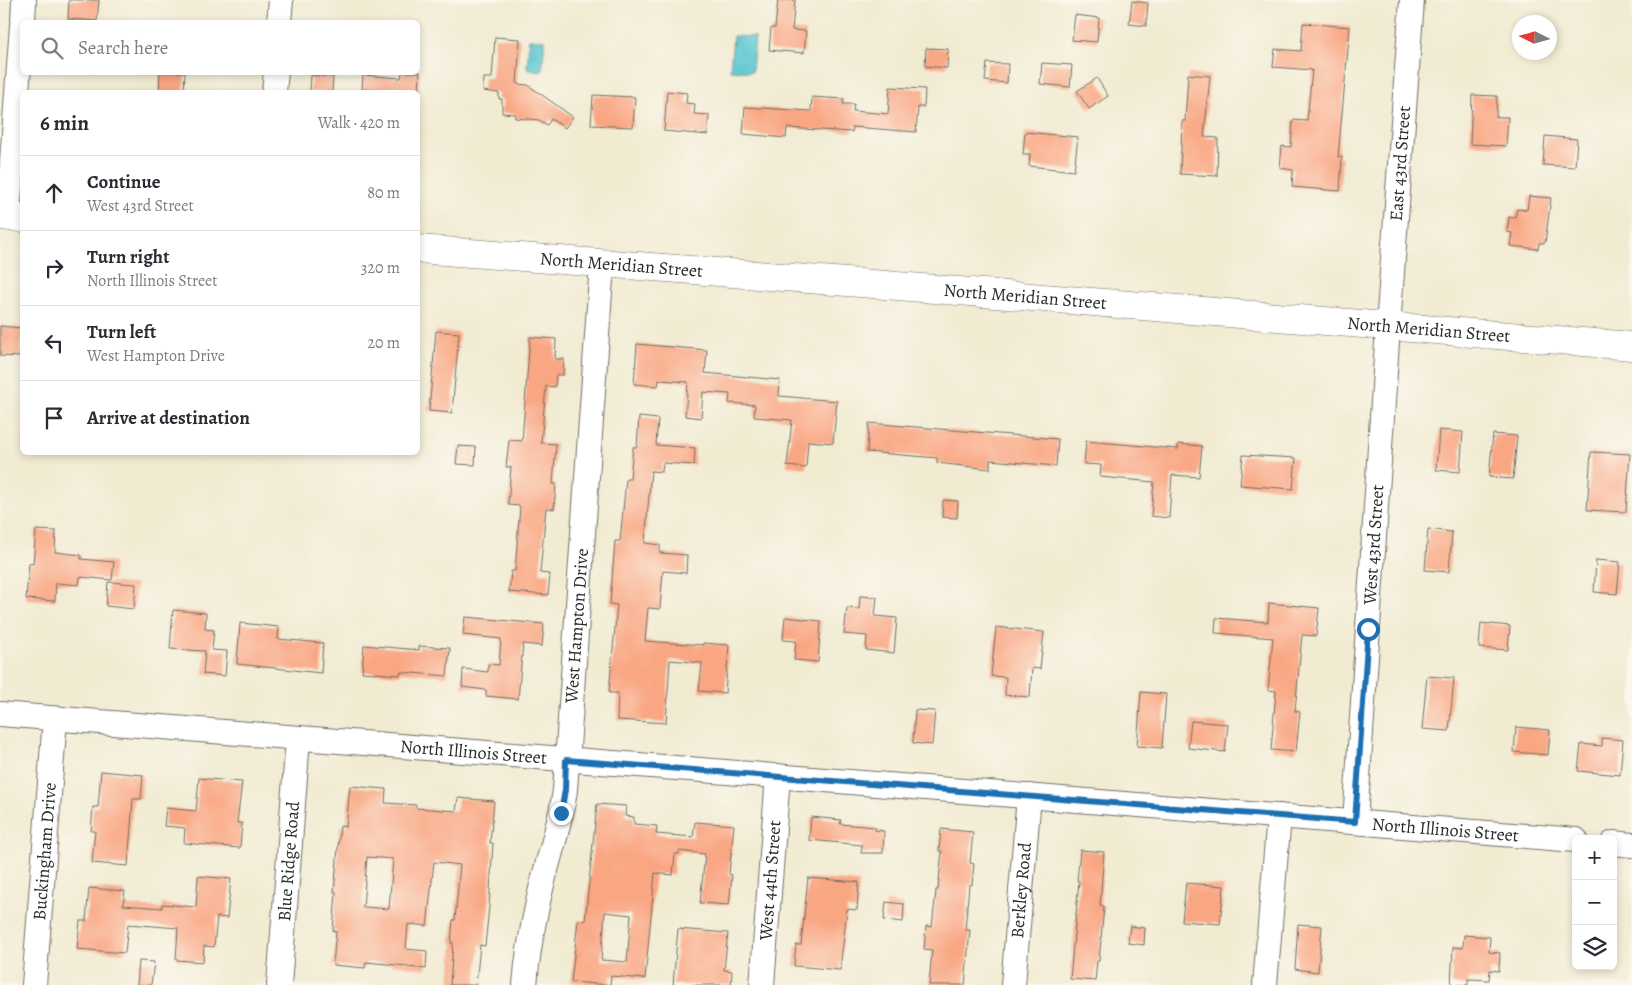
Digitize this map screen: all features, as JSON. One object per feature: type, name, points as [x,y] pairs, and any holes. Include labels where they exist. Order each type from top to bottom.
[{"type":"main road","name":"North Meridian Street","points":[[420,249],[1632,346]]},
{"type":"street","points":[[23,20],[24,0]]},
{"type":"street","points":[[279,20],[281,0]]},
{"type":"street","name":"East 43rd Street","points":[[1388,326],[1412,0]]},
{"type":"street","points":[[10,217],[20,69]]},
{"type":"street","points":[[274,90],[276,75]]},
{"type":"street","name":"West Hampton Drive","points":[[525,985],[530,940],[565,790],[602,264]]},
{"type":"street","name":"West 43rd Street","points":[[1355,822],[1388,326]]},
{"type":"street","name":"North Illinois Street","points":[[0,714],[1572,840]]},
{"type":"street","name":"Buckingham Drive","points":[[34,985],[55,719]]},
{"type":"street","name":"Blue Ridge Road","points":[[279,985],[298,739]]},
{"type":"street","name":"West 44th Street","points":[[762,985],[778,776]]},
{"type":"street","name":"Berkley Road","points":[[1013,985],[1029,796]]},
{"type":"street","points":[[1265,985],[1278,816]]},
{"type":"street","points":[[1617,843],[1632,845]]},
{"type":"water","points":[[733,36],[755,37],[752,72],[730,70]]},
{"type":"water","points":[[529,39],[545,40],[542,71],[527,69]]},
{"type":"building","points":[[69,0],[99,0],[97,20],[68,19]]},
{"type":"building","points":[[778,0],[795,0],[792,30],[806,31],[804,53],[769,50],[771,28],[775,28]]},
{"type":"building","points":[[1132,1],[1148,3],[1146,26],[1129,24]]},
{"type":"building","points":[[1075,15],[1099,18],[1097,42],[1072,40]]},
{"type":"building","points":[[1303,23],[1350,27],[1338,157],[1342,157],[1340,191],[1292,187],[1293,170],[1280,168],[1282,146],[1291,147],[1293,120],[1307,121],[1312,70],[1273,67],[1275,49],[1301,51]]},
{"type":"building","points":[[495,37],[520,39],[517,84],[528,85],[573,117],[565,128],[551,119],[547,125],[539,120],[515,118],[515,114],[502,113],[502,99],[499,99],[499,93],[483,91],[484,78],[492,78]]},
{"type":"building","points":[[926,48],[948,49],[947,68],[925,66]]},
{"type":"building","points":[[987,63],[1008,64],[1007,83],[985,81]]},
{"type":"building","points":[[1042,63],[1072,65],[1070,87],[1040,84]]},
{"type":"building","points":[[1188,74],[1210,76],[1204,137],[1218,138],[1217,176],[1180,174],[1182,121],[1185,121]]},
{"type":"building","points":[[160,75],[185,75],[184,90],[159,90]]},
{"type":"building","points":[[311,75],[333,77],[332,90],[310,90]]},
{"type":"building","points":[[363,75],[401,78],[402,75],[420,75],[419,90],[362,89]]},
{"type":"building","points":[[1097,78],[1108,96],[1089,109],[1077,91]]},
{"type":"building","points":[[890,87],[925,89],[924,107],[918,107],[916,132],[853,127],[852,132],[787,128],[786,138],[743,134],[745,107],[811,111],[812,97],[844,99],[843,104],[854,104],[853,111],[888,114]]},
{"type":"building","points":[[667,91],[687,93],[686,103],[695,104],[694,114],[709,115],[708,135],[664,131]]},
{"type":"building","points":[[593,95],[635,97],[633,127],[591,125]]},
{"type":"building","points":[[1472,95],[1497,96],[1496,117],[1508,117],[1506,146],[1470,144]]},
{"type":"building","points":[[1025,132],[1078,137],[1074,171],[1029,166],[1030,154],[1023,154]]},
{"type":"building","points":[[1545,136],[1577,139],[1575,167],[1543,165]]},
{"type":"building","points":[[1529,196],[1551,198],[1545,243],[1539,243],[1538,249],[1510,246],[1512,233],[1507,232],[1509,217],[1515,218],[1517,209],[1527,210]]},
{"type":"building","points":[[0,326],[20,328],[19,357],[0,356]]},
{"type":"building","points":[[436,331],[459,333],[452,413],[429,411]]},
{"type":"building","points":[[530,337],[556,339],[555,359],[564,359],[563,375],[556,375],[555,387],[546,386],[541,443],[556,444],[553,484],[556,484],[554,509],[546,508],[540,573],[550,574],[548,595],[509,592],[511,571],[515,571],[520,506],[508,505],[511,467],[506,467],[509,440],[522,441]]},
{"type":"building","points":[[637,344],[707,350],[705,373],[780,380],[779,396],[837,401],[833,443],[808,441],[806,468],[787,466],[792,420],[754,417],[755,405],[729,403],[730,394],[703,392],[701,418],[685,416],[688,382],[659,380],[658,386],[634,384]]},
{"type":"building","points":[[639,417],[658,419],[656,445],[695,448],[694,465],[663,463],[662,472],[651,471],[645,543],[660,545],[660,553],[687,555],[686,573],[663,571],[660,609],[648,608],[645,641],[729,645],[725,693],[699,691],[702,663],[670,660],[666,723],[617,720],[618,693],[609,693],[617,605],[610,604],[615,541],[620,541],[626,479],[630,479],[633,447],[637,447]]},
{"type":"building","points":[[869,423],[1058,439],[1056,466],[990,460],[990,469],[937,463],[937,458],[867,452]]},
{"type":"building","points":[[1439,430],[1463,432],[1460,472],[1436,470]]},
{"type":"building","points":[[1493,434],[1517,436],[1513,479],[1489,477]]},
{"type":"building","points":[[1086,441],[1178,449],[1178,444],[1202,446],[1199,477],[1172,475],[1169,518],[1151,516],[1154,482],[1100,477],[1101,465],[1084,464]]},
{"type":"building","points":[[458,446],[476,447],[475,465],[456,464]]},
{"type":"building","points":[[1591,452],[1630,454],[1626,512],[1587,510]]},
{"type":"building","points":[[1243,455],[1296,458],[1293,489],[1240,485]]},
{"type":"building","points":[[943,500],[958,501],[957,518],[942,517]]},
{"type":"building","points":[[1428,529],[1452,532],[1449,572],[1425,570]]},
{"type":"building","points":[[36,530],[56,531],[55,552],[81,555],[81,559],[114,562],[112,580],[80,577],[79,585],[56,583],[55,601],[26,599],[29,563],[33,564]]},
{"type":"building","points":[[1596,560],[1620,562],[1617,594],[1594,592]]},
{"type":"building","points":[[108,582],[136,584],[134,609],[106,606]]},
{"type":"building","points":[[860,596],[877,597],[875,616],[897,618],[894,653],[866,650],[867,636],[844,634],[847,608],[859,609]]},
{"type":"building","points":[[1269,603],[1319,608],[1316,636],[1302,635],[1295,711],[1300,712],[1296,752],[1271,750],[1276,691],[1268,690],[1273,638],[1215,633],[1216,618],[1268,622]]},
{"type":"building","points":[[173,610],[206,613],[205,629],[214,630],[212,650],[227,651],[225,676],[203,674],[205,651],[170,649]]},
{"type":"building","points":[[465,617],[544,624],[542,646],[523,644],[518,699],[486,696],[486,690],[462,687],[463,669],[488,672],[488,664],[499,665],[501,639],[463,635]]},
{"type":"building","points":[[785,617],[821,621],[818,662],[794,660],[796,641],[783,640]]},
{"type":"building","points":[[240,623],[279,627],[278,639],[323,643],[321,673],[237,664]]},
{"type":"building","points":[[1481,623],[1510,626],[1508,650],[1479,648]]},
{"type":"building","points":[[996,627],[1044,632],[1040,669],[1032,668],[1030,697],[1005,695],[1006,677],[991,676]]},
{"type":"building","points":[[364,645],[419,650],[419,646],[450,648],[447,676],[401,672],[400,675],[362,672]]},
{"type":"building","points":[[1427,676],[1454,678],[1449,731],[1422,729]]},
{"type":"building","points":[[1141,692],[1166,694],[1162,748],[1137,746]]},
{"type":"building","points":[[915,710],[935,711],[932,745],[913,743]]},
{"type":"building","points":[[1191,721],[1228,724],[1225,752],[1188,748]]},
{"type":"building","points":[[1516,727],[1550,730],[1548,755],[1514,752]]},
{"type":"building","points":[[1602,738],[1623,740],[1620,775],[1578,771],[1581,744],[1602,746]]},
{"type":"building","points":[[101,771],[143,775],[141,799],[133,799],[128,866],[92,863],[95,831],[91,831],[93,807],[98,807]]},
{"type":"building","points":[[199,778],[242,782],[237,823],[242,823],[240,848],[184,843],[185,828],[164,826],[166,808],[196,811]]},
{"type":"building","points":[[350,786],[386,789],[385,803],[416,805],[416,808],[456,811],[458,798],[494,801],[490,843],[493,843],[489,907],[485,946],[480,945],[476,985],[450,985],[453,943],[451,943],[460,865],[434,862],[427,926],[408,924],[406,949],[427,951],[426,969],[366,962],[365,968],[333,965],[336,931],[333,931],[336,892],[334,892],[340,826],[346,827]],"holes":[[[367,857],[393,859],[389,909],[363,907]]]},
{"type":"building","points":[[597,804],[626,806],[625,816],[634,817],[634,824],[657,826],[656,834],[693,837],[695,822],[734,825],[729,874],[732,875],[729,905],[700,903],[705,854],[679,851],[679,854],[675,854],[673,875],[655,873],[645,979],[611,976],[610,985],[571,982],[578,920],[585,921]],"holes":[[[605,912],[631,915],[627,962],[601,960]]]},
{"type":"building","points":[[811,817],[841,820],[840,824],[875,827],[875,830],[884,831],[883,853],[861,853],[862,845],[809,840]]},
{"type":"building","points":[[941,829],[973,832],[970,863],[974,864],[972,885],[969,885],[965,930],[970,930],[965,985],[929,985],[932,950],[924,949],[926,926],[932,927],[936,890],[938,890],[942,851],[939,851]]},
{"type":"building","points":[[1080,850],[1104,852],[1100,905],[1104,906],[1099,961],[1097,961],[1095,981],[1070,979]]},
{"type":"building","points":[[198,876],[231,879],[227,918],[217,917],[214,947],[204,946],[203,962],[176,960],[178,928],[128,924],[125,953],[77,949],[80,921],[86,921],[89,888],[125,891],[123,905],[162,908],[162,904],[196,907]]},
{"type":"building","points":[[808,878],[859,882],[857,910],[847,909],[840,970],[794,966],[796,945],[801,945]]},
{"type":"building","points":[[1186,883],[1224,886],[1220,924],[1182,921]]},
{"type":"building","points":[[886,902],[904,904],[903,922],[884,920]]},
{"type":"building","points":[[1298,924],[1322,926],[1318,972],[1295,969]]},
{"type":"building","points":[[1130,926],[1145,928],[1144,945],[1128,943]]},
{"type":"building","points":[[678,929],[728,933],[724,970],[732,971],[731,985],[673,985]]},
{"type":"building","points":[[1464,935],[1490,937],[1489,952],[1500,953],[1499,971],[1490,970],[1489,980],[1468,979],[1468,985],[1451,985],[1453,947],[1463,948]]},
{"type":"building","points":[[139,961],[154,962],[151,985],[137,985]]},
{"type":"route","points":[[561,813],[565,790],[566,760],[1355,822],[1368,629]]}]
